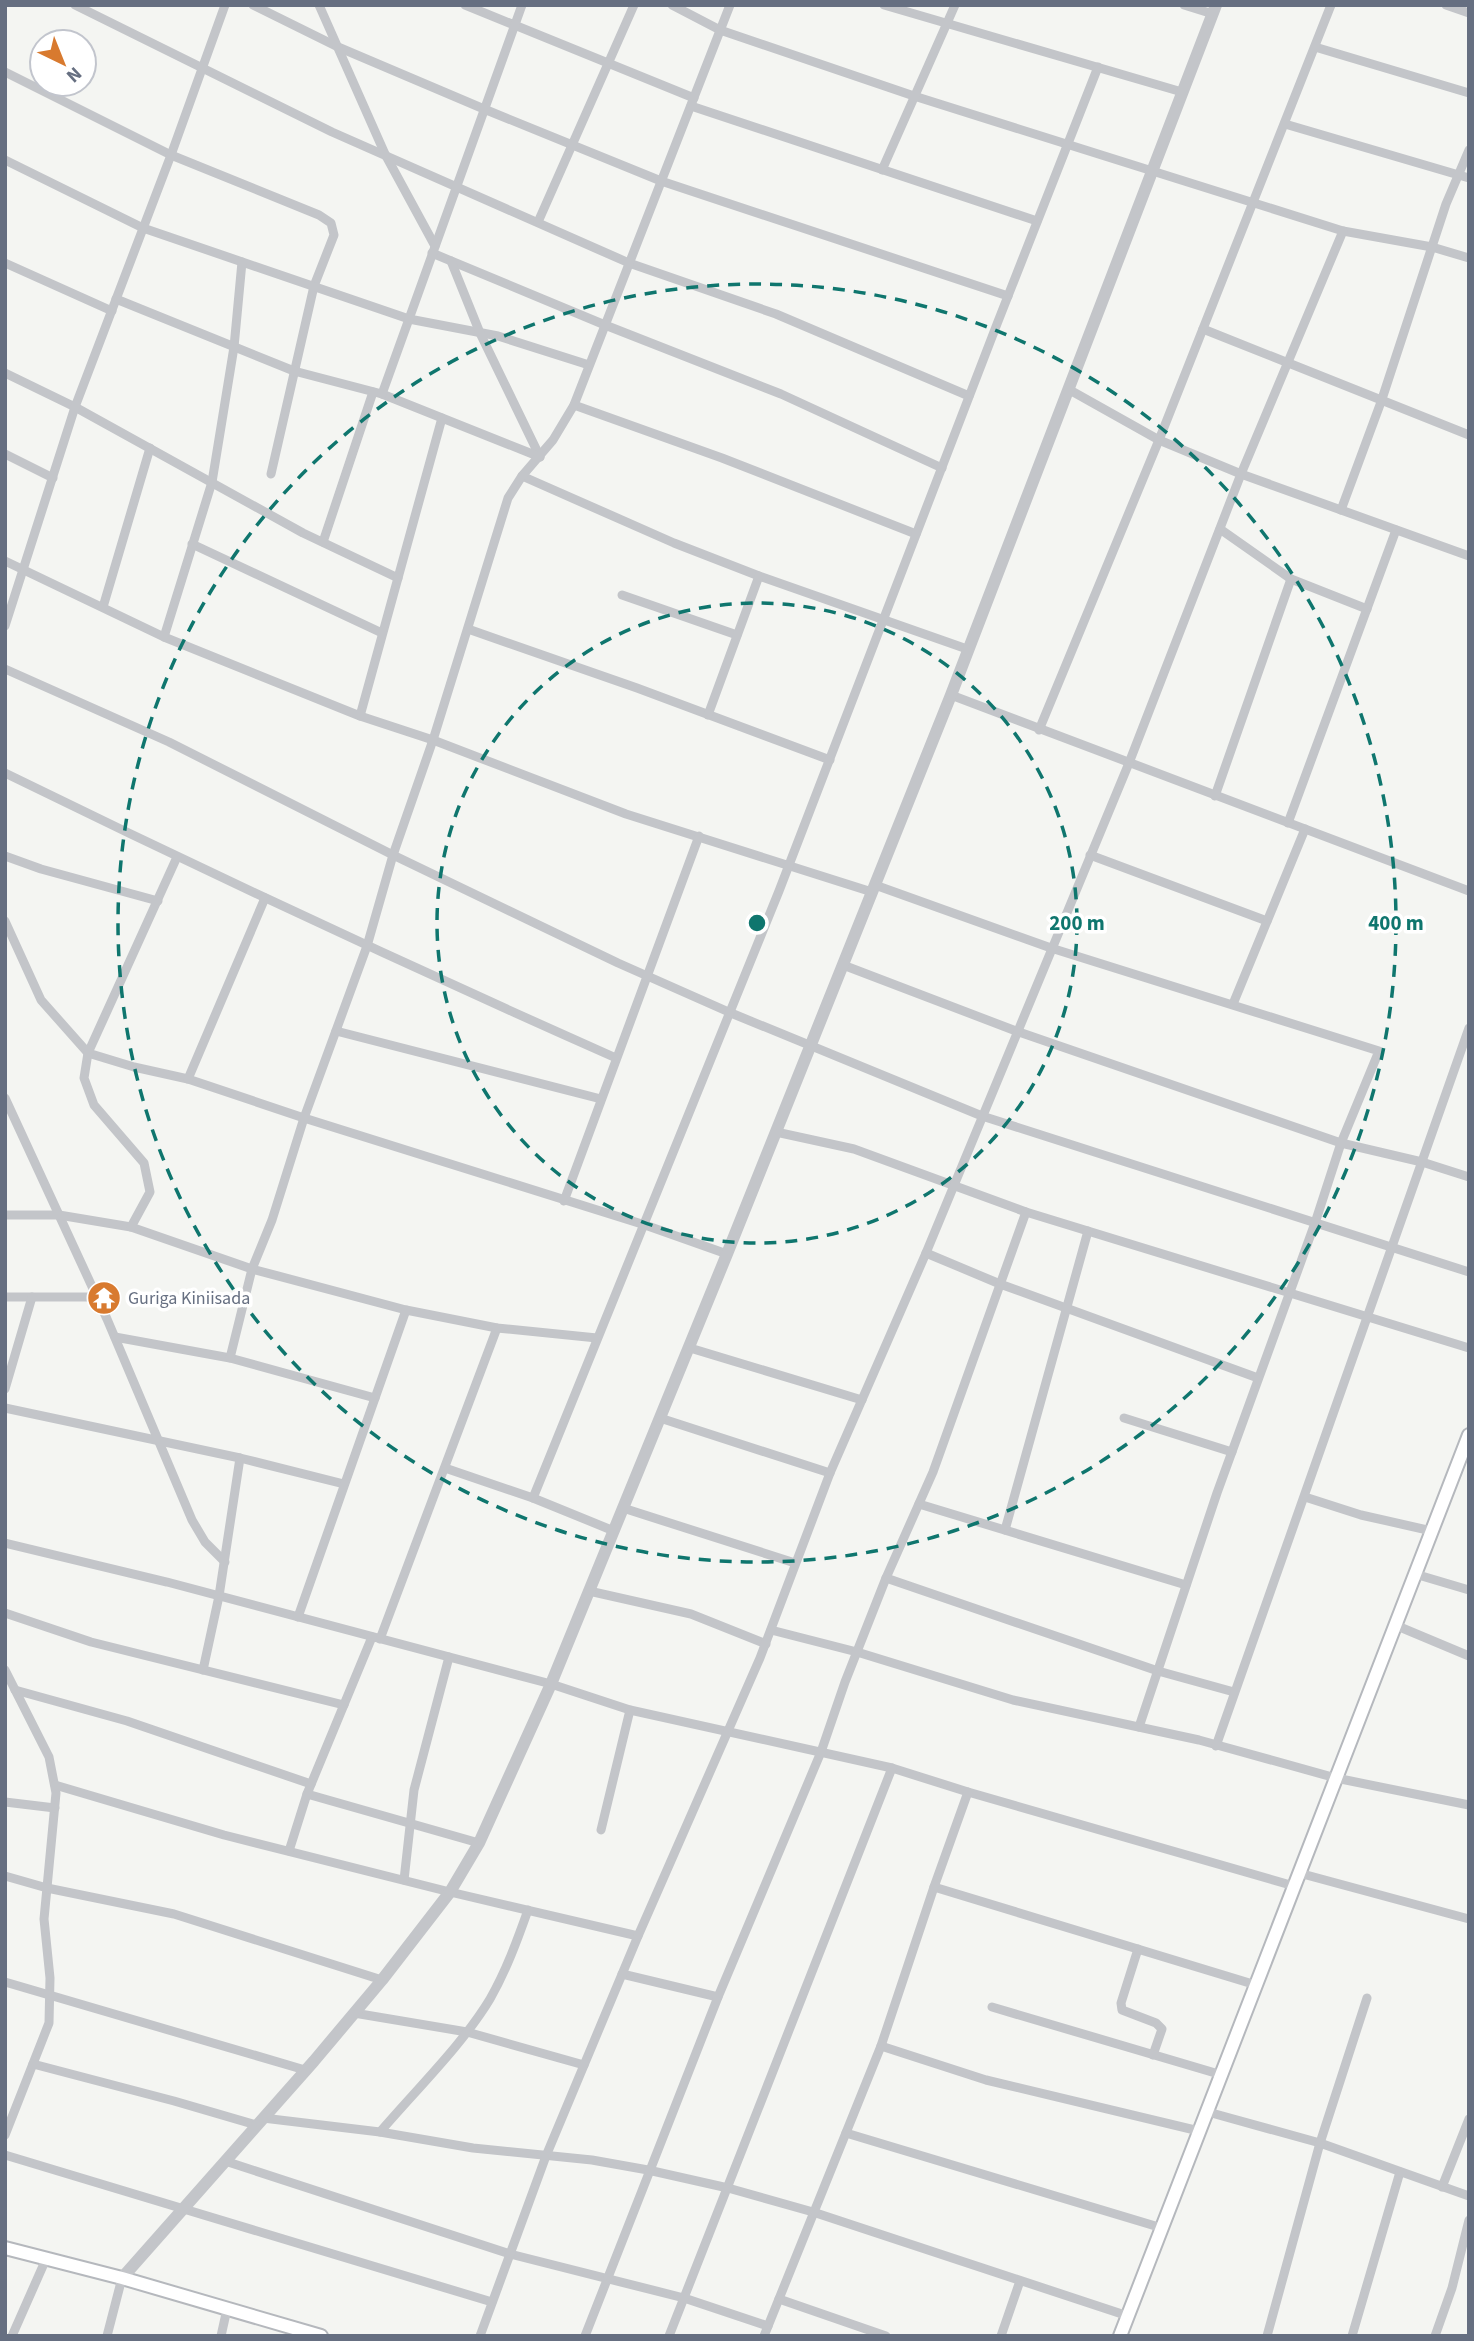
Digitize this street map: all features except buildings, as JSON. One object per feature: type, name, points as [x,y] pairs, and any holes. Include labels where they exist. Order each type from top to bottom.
[{"type":"main road","points":[[1120,2336],[1469,1435]]},
{"type":"main road","points":[[5,2248],[122,2278],[321,2336]]},
{"type":"street","points":[[75,5],[201,69],[385,155],[629,263],[776,314],[969,396]]},
{"type":"street","points":[[5,626],[75,407],[225,5]]},
{"type":"street","points":[[253,5],[338,47],[662,181],[1008,296]]},
{"type":"street","points":[[319,5],[385,155],[433,249],[451,261],[781,394],[942,468]]},
{"type":"street","points":[[465,5],[692,102],[882,170],[1038,221]]},
{"type":"street","points":[[323,542],[377,393],[409,319],[522,5]]},
{"type":"street","points":[[538,222],[634,5]]},
{"type":"street","points":[[672,5],[720,30],[914,96],[1342,232],[1432,247],[1469,258]]},
{"type":"street","points":[[230,1358],[252,1269],[272,1220],[304,1118],[367,946],[393,855],[433,740],[508,499],[522,477],[554,440],[574,405],[730,5]]},
{"type":"street","points":[[884,5],[1182,92]]},
{"type":"street","points":[[882,170],[955,5]]},
{"type":"street","points":[[107,2336],[122,2278],[382,1980],[450,1892],[479,1843],[551,1684],[690,1348],[951,695],[1214,9],[1184,5]]},
{"type":"street","points":[[1039,730],[1254,203],[1331,5]]},
{"type":"street","points":[[1446,5],[1469,13]]},
{"type":"street","points":[[1315,47],[1469,93]]},
{"type":"street","points":[[533,1498],[790,865],[1098,67]]},
{"type":"street","points":[[5,72],[171,155],[319,215],[331,223],[334,235],[314,286],[271,474]]},
{"type":"street","points":[[1285,124],[1469,178]]},
{"type":"street","points":[[1341,510],[1381,402],[1432,247],[1469,150]]},
{"type":"street","points":[[5,160],[143,228],[409,319],[480,332],[589,365]]},
{"type":"street","points":[[480,2336],[546,2157],[638,1936],[766,1644],[830,1473],[926,1253],[1129,763],[1241,474],[1342,232]]},
{"type":"street","points":[[451,261],[480,332],[540,457]]},
{"type":"street","points":[[164,636],[212,482],[233,346],[242,262]]},
{"type":"street","points":[[5,263],[112,311]]},
{"type":"street","points":[[116,299],[294,371],[377,393],[540,457]]},
{"type":"street","points":[[1203,329],[1469,435]]},
{"type":"street","points":[[5,373],[75,407],[323,542],[398,578]]},
{"type":"street","points":[[1068,389],[1158,440],[1241,474],[1469,556]]},
{"type":"street","points":[[574,405],[722,458],[916,534]]},
{"type":"street","points":[[360,716],[442,418]]},
{"type":"street","points":[[103,607],[150,448]]},
{"type":"street","points":[[5,454],[53,478]]},
{"type":"street","points":[[522,477],[674,543],[759,576],[967,649]]},
{"type":"street","points":[[1220,529],[1291,579],[1367,609]]},
{"type":"street","points":[[1288,823],[1396,530]]},
{"type":"street","points":[[192,544],[382,633]]},
{"type":"street","points":[[5,561],[164,636],[360,716],[433,740],[626,814],[873,889],[1379,1051],[1341,1143],[1139,1727]]},
{"type":"street","points":[[708,715],[759,576]]},
{"type":"street","points":[[1215,796],[1291,579]]},
{"type":"street","points":[[622,595],[737,635]]},
{"type":"street","points":[[468,629],[830,760]]},
{"type":"street","points":[[5,670],[169,742],[393,855],[646,975],[811,1046],[982,1116],[1469,1272]]},
{"type":"street","points":[[951,695],[1469,891]]},
{"type":"street","points":[[5,773],[367,946],[616,1058]]},
{"type":"street","points":[[1233,1004],[1305,830]]},
{"type":"street","points":[[564,1201],[699,836]]},
{"type":"street","points":[[1090,855],[1267,921]]},
{"type":"street","points":[[5,856],[41,869],[158,901]]},
{"type":"street","points":[[131,1227],[150,1192],[144,1163],[94,1105],[84,1078],[89,1053],[177,857]]},
{"type":"street","points":[[188,1079],[265,898]]},
{"type":"street","points":[[5,921],[41,1000],[89,1053],[134,1067],[188,1079],[645,1225],[727,1254]]},
{"type":"street","points":[[843,965],[1016,1031],[1341,1143],[1422,1162],[1469,1177]]},
{"type":"street","points":[[1216,1746],[1469,1028]]},
{"type":"street","points":[[336,1031],[601,1099]]},
{"type":"street","points":[[5,1098],[115,1337],[192,1520],[205,1542],[225,1562]]},
{"type":"street","points":[[776,1132],[854,1149],[1026,1212],[1469,1348]]},
{"type":"street","points":[[585,2336],[648,2170],[821,1752],[886,1578],[919,1504],[1026,1212]]},
{"type":"street","points":[[5,1215],[59,1215],[131,1227],[252,1269],[406,1310],[497,1328],[597,1338]]},
{"type":"street","points":[[1005,1530],[1088,1231]]},
{"type":"street","points":[[926,1253],[1000,1284],[1258,1378]]},
{"type":"street","points":[[5,1297],[97,1297]]},
{"type":"street","points":[[5,1389],[32,1297]]},
{"type":"street","points":[[298,1617],[406,1310]]},
{"type":"street","points":[[289,1851],[307,1794],[344,1705],[376,1638],[497,1328]]},
{"type":"street","points":[[115,1337],[230,1358],[375,1398]]},
{"type":"street","points":[[690,1348],[862,1400]]},
{"type":"street","points":[[5,1408],[240,1458],[345,1484]]},
{"type":"street","points":[[660,1418],[830,1473]]},
{"type":"street","points":[[1124,1418],[1232,1452]]},
{"type":"street","points":[[203,1670],[225,1562],[240,1458]]},
{"type":"street","points":[[444,1468],[533,1498],[614,1531]]},
{"type":"street","points":[[1305,1497],[1361,1515],[1432,1531]]},
{"type":"street","points":[[919,1504],[1186,1585]]},
{"type":"street","points":[[623,1508],[795,1563]]},
{"type":"street","points":[[5,1543],[219,1596],[551,1684],[630,1710],[892,1768],[968,1793],[1297,1880],[1469,1919]]},
{"type":"street","points":[[1415,1574],[1469,1590]]},
{"type":"street","points":[[886,1578],[1158,1671],[1234,1692]]},
{"type":"street","points":[[589,1591],[691,1615],[766,1644]]},
{"type":"street","points":[[5,1613],[91,1642],[344,1705]]},
{"type":"street","points":[[1395,1625],[1469,1656]]},
{"type":"street","points":[[771,1630],[857,1652],[1013,1700],[1139,1727],[1336,1778],[1469,1805]]},
{"type":"street","points":[[404,1880],[414,1790],[449,1657]]},
{"type":"street","points":[[5,2134],[49,2023],[50,1994],[44,1919],[55,1808],[55,1785],[49,1757],[6,1674]]},
{"type":"street","points":[[15,1690],[127,1721],[312,1784]]},
{"type":"street","points":[[601,1830],[630,1710]]},
{"type":"street","points":[[668,2336],[892,1768]]},
{"type":"street","points":[[55,1785],[224,1835],[638,1936]]},
{"type":"street","points":[[764,2336],[881,2046],[968,1793]]},
{"type":"street","points":[[307,1794],[479,1843]]},
{"type":"street","points":[[5,1802],[55,1808]]},
{"type":"street","points":[[5,1876],[47,1888],[174,1914],[382,1980]]},
{"type":"street","points":[[934,1887],[1256,1985]]},
{"type":"street","points":[[380,2132],[467,2032],[489,2000],[511,1957],[528,1910]]},
{"type":"street","points":[[1138,1949],[1121,2003],[1122,2010],[1156,2023],[1162,2029],[1153,2055]]},
{"type":"street","points":[[622,1974],[718,1997]]},
{"type":"street","points":[[5,1982],[305,2070]]},
{"type":"street","points":[[1267,2336],[1320,2143],[1367,1998]]},
{"type":"street","points":[[992,2007],[1222,2075]]},
{"type":"street","points":[[354,2014],[467,2032],[584,2065]]},
{"type":"street","points":[[881,2046],[986,2080],[1199,2131]]},
{"type":"street","points":[[33,2064],[259,2122],[380,2132],[473,2148],[592,2160],[728,2188],[813,2212],[1128,2316]]},
{"type":"street","points":[[1208,2112],[1320,2143],[1469,2196]]},
{"type":"street","points":[[1442,2187],[1469,2119]]},
{"type":"street","points":[[846,2133],[1162,2228]]},
{"type":"street","points":[[5,2155],[492,2302]]},
{"type":"street","points":[[225,2161],[510,2253],[684,2298],[768,2326]]},
{"type":"street","points":[[1352,2336],[1400,2172]]},
{"type":"street","points":[[1435,2336],[1452,2288],[1469,2220]]},
{"type":"street","points":[[12,2336],[46,2259]]},
{"type":"street","points":[[1001,2336],[1020,2281]]},
{"type":"street","points":[[779,2299],[886,2336]]},
{"type":"street","points":[[221,2336],[228,2309]]},
{"type":"place","name":"Guriga Kiniisada","points":[[104,1298]]}]
